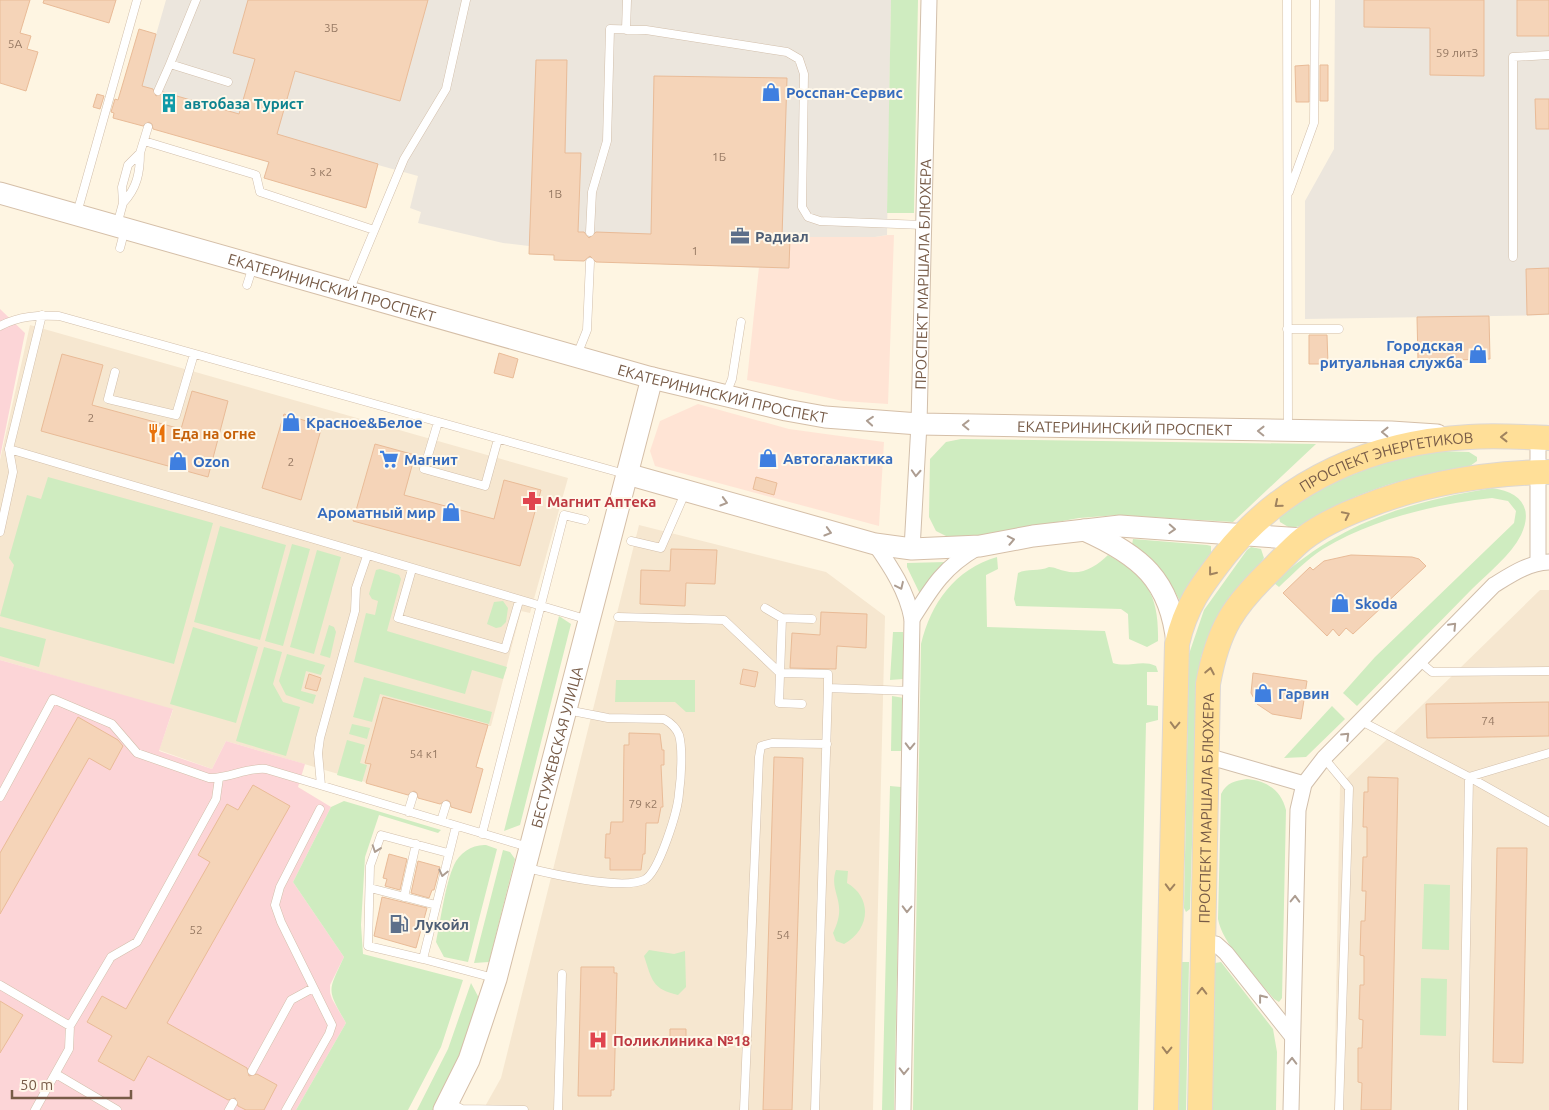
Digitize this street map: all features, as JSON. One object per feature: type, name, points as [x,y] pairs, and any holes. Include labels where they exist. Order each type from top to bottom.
[{"type":"main road","name":"ПРОСПЕКТ ЭНЕРГЕТИКОВ","points":[[1243,534],[1292,492],[1338,467],[1392,450],[1469,437],[1544,438]]},
{"type":"main road","points":[[1469,437],[1481,444],[1485,452],[1486,462],[1482,468],[1469,476]]},
{"type":"main road","name":"ПРОСПЕКТ ЭНЕРГЕТИКОВ","points":[[1304,539],[1349,513],[1385,498],[1418,488],[1469,476],[1544,472]]},
{"type":"main road","points":[[1166,1110],[1177,644],[1183,618],[1193,599],[1243,534]]},
{"type":"main road","name":"ПРОСПЕКТ МАРШАЛА БЛЮХЕРА","points":[[1200,1110],[1208,684],[1213,656],[1221,634],[1246,594],[1304,539]]},
{"type":"main road","points":[[1169,942],[1203,943]]},
{"type":"street","name":"ПРОСПЕКТ МАРШАЛА БЛЮХЕРА","points":[[912,549],[919,424],[929,0]]},
{"type":"street","name":"ЕКАТЕРИНИНСКИЙ ПРОСПЕКТ","points":[[0,193],[76,214],[121,235],[253,265],[652,378],[725,396],[825,417],[919,424],[1391,432],[1469,437]]},
{"type":"street","name":"БЕСТУЖЕВСКАЯ УЛИЦА","points":[[446,1106],[469,1060],[496,979],[652,378]]},
{"type":"street","points":[[1291,1110],[1298,810],[1304,784],[1324,758],[1494,585],[1517,570],[1544,562],[1544,438]]},
{"type":"street","points":[[627,474],[875,544],[912,549],[980,546],[1082,529],[1120,526],[1304,539]]},
{"type":"street","points":[[1082,529],[1109,542],[1152,573],[1162,588],[1175,618],[1177,644]]},
{"type":"street","points":[[875,544],[894,572],[910,606],[912,619],[903,1110]]},
{"type":"street","points":[[912,619],[956,560],[980,546]]},
{"type":"street","points":[[1207,756],[1304,784]]},
{"type":"street","points":[[1203,943],[1216,944],[1226,953],[1292,1036]]},
{"type":"lane","points":[[76,214],[137,0]]},
{"type":"lane","points":[[158,91],[196,0]]},
{"type":"lane","points":[[348,292],[404,159],[446,89],[466,0]]},
{"type":"lane","points":[[626,30],[627,0]]},
{"type":"lane","points":[[1287,0],[1288,431]]},
{"type":"lane","points":[[1287,198],[1314,123],[1315,0]]},
{"type":"lane","points":[[590,232],[592,192],[606,141],[610,30],[646,30],[787,52],[799,59],[804,74],[802,207],[808,217],[820,221],[924,225]]},
{"type":"lane","points":[[1513,257],[1513,57],[1549,55]]},
{"type":"lane","points":[[170,64],[228,82]]},
{"type":"lane","points":[[123,204],[133,192],[140,169],[140,153],[148,127]]},
{"type":"lane","points":[[144,141],[256,175],[260,192],[374,230]]},
{"type":"lane","points":[[121,235],[122,187],[128,165],[140,153]]},
{"type":"lane","points":[[576,356],[587,330],[590,262]]},
{"type":"lane","points":[[247,285],[253,265]]},
{"type":"lane","points":[[0,326],[12,320],[42,315],[59,316],[627,474]]},
{"type":"lane","points":[[0,532],[14,472],[9,449],[42,315]]},
{"type":"lane","points":[[725,396],[732,379],[741,322]]},
{"type":"lane","points":[[1287,329],[1339,329]]},
{"type":"lane","points":[[115,372],[108,399],[176,415],[194,354]]},
{"type":"lane","points":[[438,422],[424,469],[485,486],[498,439]]},
{"type":"lane","points":[[9,449],[541,608],[589,620]]},
{"type":"lane","points":[[631,540],[661,548],[686,491]]},
{"type":"lane","points":[[482,834],[564,515],[585,520]]},
{"type":"lane","points":[[321,785],[318,753],[320,738],[354,611],[356,588],[367,556]]},
{"type":"lane","points":[[412,569],[398,618],[505,649],[519,601]]},
{"type":"lane","points":[[765,608],[782,618],[812,618]]},
{"type":"lane","points":[[618,617],[724,620],[780,673],[828,674],[815,1110]]},
{"type":"lane","points":[[782,618],[779,704],[802,704]]},
{"type":"lane","points":[[1419,661],[1432,672],[1549,671]]},
{"type":"lane","points":[[828,688],[911,691]]},
{"type":"lane","points":[[0,797],[53,699],[112,724],[137,753],[209,778],[219,778],[260,768],[482,834],[527,858],[584,879],[633,884],[646,879],[655,868],[674,816],[679,794],[680,737],[671,723],[664,719],[608,718],[566,710]]},
{"type":"lane","points":[[1362,721],[1470,776],[1549,822]]},
{"type":"lane","points":[[744,1110],[758,757],[761,746],[772,743],[827,744]]},
{"type":"lane","points":[[1470,776],[1549,753]]},
{"type":"lane","points":[[1324,758],[1350,788],[1339,1110]]},
{"type":"lane","points":[[1463,1110],[1470,776]]},
{"type":"lane","points":[[35,1110],[69,1049],[70,1026],[111,957],[138,942],[216,799],[219,778]]},
{"type":"lane","points":[[408,812],[413,796]]},
{"type":"lane","points":[[441,821],[446,805]]},
{"type":"lane","points":[[286,1110],[330,1034],[332,1025],[280,922],[275,904],[280,887],[320,810]]},
{"type":"lane","points":[[423,959],[448,852],[456,826]]},
{"type":"lane","points":[[448,852],[381,835],[370,866],[368,946],[496,979]]},
{"type":"lane","points":[[404,897],[416,844]]},
{"type":"lane","points":[[370,888],[436,905]]},
{"type":"lane","points":[[558,1110],[562,974]]},
{"type":"lane","points":[[0,985],[70,1026]]},
{"type":"lane","points":[[252,1071],[291,1000],[313,988]]},
{"type":"lane","points":[[56,1074],[117,1110]]},
{"type":"lane","points":[[446,1106],[462,1109],[524,1110]]},
{"type":"shaded area","points":[[166,0],[891,0],[887,235],[875,237],[790,237],[789,269],[554,260],[554,255],[529,254],[529,246],[503,243],[418,223],[421,212],[410,208],[418,176],[378,165],[366,208],[264,178],[268,162],[131,122]]},
{"type":"shaded area","points":[[1335,0],[1549,0],[1549,315],[1305,319],[1305,201],[1334,149]]},
{"type":"shaded area","points":[[894,235],[888,404],[843,401],[747,380],[759,267],[789,268],[790,237],[875,237]]},
{"type":"shaded area","points":[[0,309],[25,333],[0,457]]},
{"type":"shaded area","points":[[30,325],[568,478],[530,613],[521,611],[491,726],[488,726],[476,767],[471,813],[226,741],[212,769],[159,750],[173,710],[0,660],[0,460]]},
{"type":"shaded area","name":"Автогалактика","points":[[698,404],[789,429],[884,442],[879,526],[655,466],[650,451],[660,421]]},
{"type":"shaded area","points":[[639,525],[826,572],[885,616],[873,1110],[483,1110],[501,1078]]},
{"type":"shaded area","points":[[1540,590],[1549,590],[1549,1110],[1334,1110],[1340,785]]},
{"type":"shaded area","points":[[0,660],[173,709],[159,751],[212,769],[226,741],[305,764],[298,787],[331,807],[293,882],[344,957],[330,985],[330,993],[346,1023],[296,1110],[0,1110]]},
{"type":"green space","points":[[891,0],[918,0],[914,213],[887,213]]},
{"type":"green space","points":[[961,439],[1316,444],[1233,522],[1118,515],[1079,518],[981,536],[950,538],[936,531],[929,517],[930,459],[946,442]]},
{"type":"green space","points":[[1438,451],[1469,452],[1477,457],[1477,461],[1470,466],[1437,472],[1372,490],[1341,503],[1297,527],[1290,528],[1280,522],[1279,517],[1296,498],[1384,462]]},
{"type":"green space","points":[[48,477],[213,523],[174,664],[0,616],[14,565],[9,558],[27,495],[41,499]]},
{"type":"green space","points":[[1492,488],[1502,490],[1517,497],[1525,509],[1525,525],[1517,542],[1499,564],[1357,706],[1343,693],[1375,657],[1514,523],[1516,511],[1508,501],[1492,498],[1449,504],[1405,514],[1342,538],[1311,558],[1279,587],[1274,583],[1298,562],[1323,545],[1349,530],[1376,518],[1432,500]]},
{"type":"green space","points":[[220,526],[286,545],[260,640],[194,622]]},
{"type":"green space","points":[[1133,539],[1207,545],[1211,546],[1211,553],[1180,601],[1160,570],[1132,545]]},
{"type":"green space","points":[[292,544],[310,549],[283,646],[265,641]]},
{"type":"green space","points":[[1251,547],[1261,549],[1264,558],[1209,636],[1201,657],[1197,682],[1190,909],[1186,912],[1184,908],[1189,654],[1204,610]]},
{"type":"green space","points":[[317,550],[341,557],[314,654],[290,647]]},
{"type":"green space","points":[[1108,555],[1133,571],[1148,589],[1156,612],[1158,641],[1147,647],[1129,639],[1128,614],[1121,609],[1016,606],[1014,599],[1018,573],[1049,567],[1071,572],[1083,571],[1099,563]]},
{"type":"green space","points":[[997,557],[998,569],[986,575],[987,627],[1105,631],[1113,663],[1124,665],[1151,664],[1156,666],[1158,672],[1147,672],[1147,705],[1158,706],[1158,720],[1146,723],[1138,1110],[913,1110],[921,644],[931,615],[947,590],[969,570]]},
{"type":"green space","points":[[946,562],[920,594],[907,567],[907,563]]},
{"type":"green space","points":[[380,569],[399,575],[401,579],[387,631],[507,667],[503,679],[472,670],[465,694],[354,662],[366,613],[375,615],[378,601],[372,599],[369,594],[376,570]]},
{"type":"green space","points":[[503,601],[508,608],[506,622],[501,627],[496,628],[487,624],[494,602]]},
{"type":"green space","points":[[559,616],[571,624],[520,825],[504,831]]},
{"type":"green space","points":[[329,625],[334,627],[336,632],[330,658],[320,655]]},
{"type":"green space","points":[[0,627],[46,639],[39,667],[0,656]]},
{"type":"green space","points":[[193,627],[258,647],[236,723],[170,704]]},
{"type":"green space","points":[[893,632],[903,632],[903,679],[890,680]]},
{"type":"green space","points":[[264,647],[282,652],[273,684],[283,702],[300,707],[286,756],[236,741]]},
{"type":"green space","points":[[287,654],[325,665],[321,675],[306,671],[301,691],[316,695],[313,704],[286,695],[279,681]]},
{"type":"green space","points":[[364,677],[492,712],[489,724],[380,694],[372,722],[353,717]]},
{"type":"green space","points":[[616,680],[695,680],[695,712],[686,712],[675,702],[615,702]]},
{"type":"green space","points":[[892,696],[904,698],[902,751],[891,751]]},
{"type":"green space","points":[[1332,706],[1345,719],[1306,757],[1284,758]]},
{"type":"green space","points":[[352,724],[370,728],[367,739],[349,734]]},
{"type":"green space","points":[[347,740],[365,745],[360,763],[367,765],[362,782],[337,775]]},
{"type":"green space","points":[[1247,779],[1267,784],[1281,797],[1286,810],[1282,998],[1279,1002],[1274,999],[1233,950],[1221,929],[1218,919],[1221,794],[1223,790],[1235,781]]},
{"type":"green space","points":[[890,786],[901,787],[894,1110],[882,1110]]},
{"type":"green space","points":[[344,801],[441,830],[438,833],[379,815],[365,857],[361,925],[363,954],[463,980],[441,1047],[408,1110],[296,1110],[346,1023],[332,996],[332,984],[344,957],[293,882],[331,807]]},
{"type":"green space","points":[[486,845],[497,849],[468,962],[444,957],[436,942],[451,873],[456,861],[463,853],[476,846]]},
{"type":"green space","points":[[503,850],[510,852],[515,859],[489,962],[474,963]]},
{"type":"green space","points":[[836,870],[848,871],[847,883],[861,897],[865,914],[859,931],[844,944],[836,941],[833,933],[839,913],[834,885]]},
{"type":"green space","points":[[1424,884],[1450,885],[1449,950],[1422,949]]},
{"type":"green space","points":[[649,950],[674,954],[685,951],[686,987],[678,995],[663,990],[654,982],[644,956]]},
{"type":"green space","points":[[1181,962],[1189,962],[1186,1110],[1178,1110]]},
{"type":"green space","points":[[1221,962],[1273,1029],[1277,1052],[1276,1110],[1212,1110],[1215,963]]},
{"type":"green space","points":[[1421,978],[1447,979],[1446,1036],[1420,1035]]},
{"type":"green space","points":[[471,983],[480,1000],[459,1056],[433,1110],[417,1110],[448,1049]]},
{"type":"building","points":[[0,0],[30,0],[20,33],[31,36],[27,49],[38,52],[26,91],[0,83]]},
{"type":"building","points":[[44,0],[116,0],[109,23],[43,3]]},
{"type":"building","points":[[248,0],[428,0],[400,101],[295,71],[277,134],[378,164],[366,208],[264,178],[269,162],[153,129],[152,124],[149,122],[143,126],[113,118],[114,113],[111,112],[115,99],[118,100],[139,29],[156,34],[142,86],[153,89],[156,96],[163,92],[239,114],[255,59],[233,53]]},
{"type":"building","points":[[1364,0],[1484,0],[1484,76],[1430,75],[1430,28],[1364,27]]},
{"type":"building","points":[[1517,0],[1549,0],[1549,36],[1517,36]]},
{"type":"building","points":[[536,60],[567,60],[565,153],[581,153],[578,232],[584,232],[589,238],[596,232],[651,234],[654,76],[787,78],[782,237],[790,237],[789,268],[596,262],[590,256],[584,261],[554,260],[554,255],[529,254]]},
{"type":"building","points":[[1309,65],[1309,102],[1296,102],[1295,66]]},
{"type":"building","points":[[1320,65],[1328,65],[1328,101],[1320,101]]},
{"type":"building","points":[[97,94],[104,96],[100,109],[93,107]]},
{"type":"building","points":[[1535,99],[1549,99],[1549,129],[1536,129]]},
{"type":"building","points":[[1549,268],[1549,314],[1527,315],[1526,269]]},
{"type":"building","points":[[1489,316],[1490,359],[1418,361],[1417,317]]},
{"type":"building","points":[[1309,335],[1327,335],[1328,364],[1309,364]]},
{"type":"building","points":[[499,353],[518,359],[513,378],[494,373]]},
{"type":"building","points":[[62,354],[103,365],[92,405],[181,429],[192,391],[228,401],[208,477],[41,431]]},
{"type":"building","points":[[284,414],[322,426],[301,500],[262,488]]},
{"type":"building","points":[[375,444],[415,455],[404,495],[494,519],[504,480],[541,490],[520,566],[353,521]]},
{"type":"building","points":[[756,477],[777,483],[774,495],[753,489]]},
{"type":"building","points":[[671,549],[717,550],[715,584],[686,583],[685,606],[640,604],[641,570],[670,571]]},
{"type":"building","name":"Skoda","points":[[1351,555],[1412,557],[1419,559],[1426,566],[1353,634],[1346,628],[1339,636],[1333,629],[1327,636],[1283,593],[1310,567],[1313,570],[1324,561]]},
{"type":"building","points":[[821,612],[867,614],[866,648],[837,646],[836,669],[790,668],[792,633],[820,635]]},
{"type":"building","points":[[743,669],[758,672],[755,687],[740,684]]},
{"type":"building","points":[[1253,673],[1307,681],[1301,719],[1272,714],[1257,704],[1251,693]]},
{"type":"building","points":[[309,674],[321,678],[317,691],[305,688]]},
{"type":"building","points":[[383,697],[488,725],[476,767],[483,769],[471,813],[451,807],[450,802],[447,800],[440,804],[418,798],[417,793],[414,791],[408,795],[366,783],[371,764],[365,763]]},
{"type":"building","points":[[1549,702],[1549,736],[1427,738],[1426,704]]},
{"type":"building","points":[[78,717],[118,740],[123,746],[110,770],[89,758],[0,914],[0,853]]},
{"type":"building","points":[[629,733],[660,734],[662,750],[664,750],[664,765],[661,765],[663,807],[661,807],[658,823],[646,823],[645,854],[643,854],[641,870],[610,870],[610,858],[605,858],[606,834],[610,834],[611,822],[623,822],[624,745],[629,745]]},
{"type":"building","points":[[774,757],[803,758],[792,1110],[763,1110]]},
{"type":"building","points":[[1368,777],[1398,778],[1391,1110],[1361,1110],[1362,1083],[1358,1082],[1358,1048],[1362,1048],[1363,1020],[1359,1019],[1360,985],[1364,985],[1364,956],[1360,955],[1361,921],[1365,921],[1366,891],[1362,891],[1363,857],[1367,857],[1367,827],[1363,827],[1364,792],[1368,792]]},
{"type":"building","points":[[253,785],[290,806],[167,1023],[247,1068],[249,1076],[257,1074],[277,1085],[264,1110],[246,1110],[238,1106],[235,1098],[228,1100],[148,1056],[134,1081],[98,1061],[112,1036],[87,1022],[102,996],[126,1009],[210,862],[198,855],[227,804],[238,810]]},
{"type":"building","points":[[1497,848],[1527,848],[1523,1063],[1493,1062]]},
{"type":"building","points":[[389,854],[407,859],[400,890],[385,886],[387,879],[383,878]]},
{"type":"building","points":[[418,861],[440,867],[434,890],[432,890],[429,898],[411,893]]},
{"type":"building","name":"Лукойл","points":[[382,897],[427,908],[416,948],[374,936]]},
{"type":"building","points":[[581,967],[614,967],[614,973],[617,973],[614,1090],[611,1090],[611,1096],[578,1096]]},
{"type":"building","points":[[0,1001],[23,1015],[0,1053]]},
{"type":"building","points":[[670,1029],[686,1029],[686,1047],[670,1047]]},
{"type":"place","name":"Росспан-Сервис","points":[[771,92]]},
{"type":"place","name":"автобаза Турист","points":[[169,103]]},
{"type":"place","name":"Радиал","points":[[740,236]]},
{"type":"place","name":"Городская ритуальная служба","points":[[1478,354]]},
{"type":"place","name":"Красное&Белое","points":[[291,422]]},
{"type":"place","name":"Еда на огне","points":[[157,433]]},
{"type":"place","name":"Автогалактика","points":[[768,458]]},
{"type":"place","name":"Магнит","points":[[389,459]]},
{"type":"place","name":"Ozon","points":[[178,461]]},
{"type":"place","name":"Магнит Аптека","points":[[532,501]]},
{"type":"place","name":"Ароматный мир","points":[[451,512]]},
{"type":"place","name":"Skoda","points":[[1340,603]]},
{"type":"place","name":"Гарвин","points":[[1263,693]]},
{"type":"place","name":"Лукойл","points":[[399,924]]},
{"type":"place","name":"Поликлиника №18","points":[[598,1040]]}]
